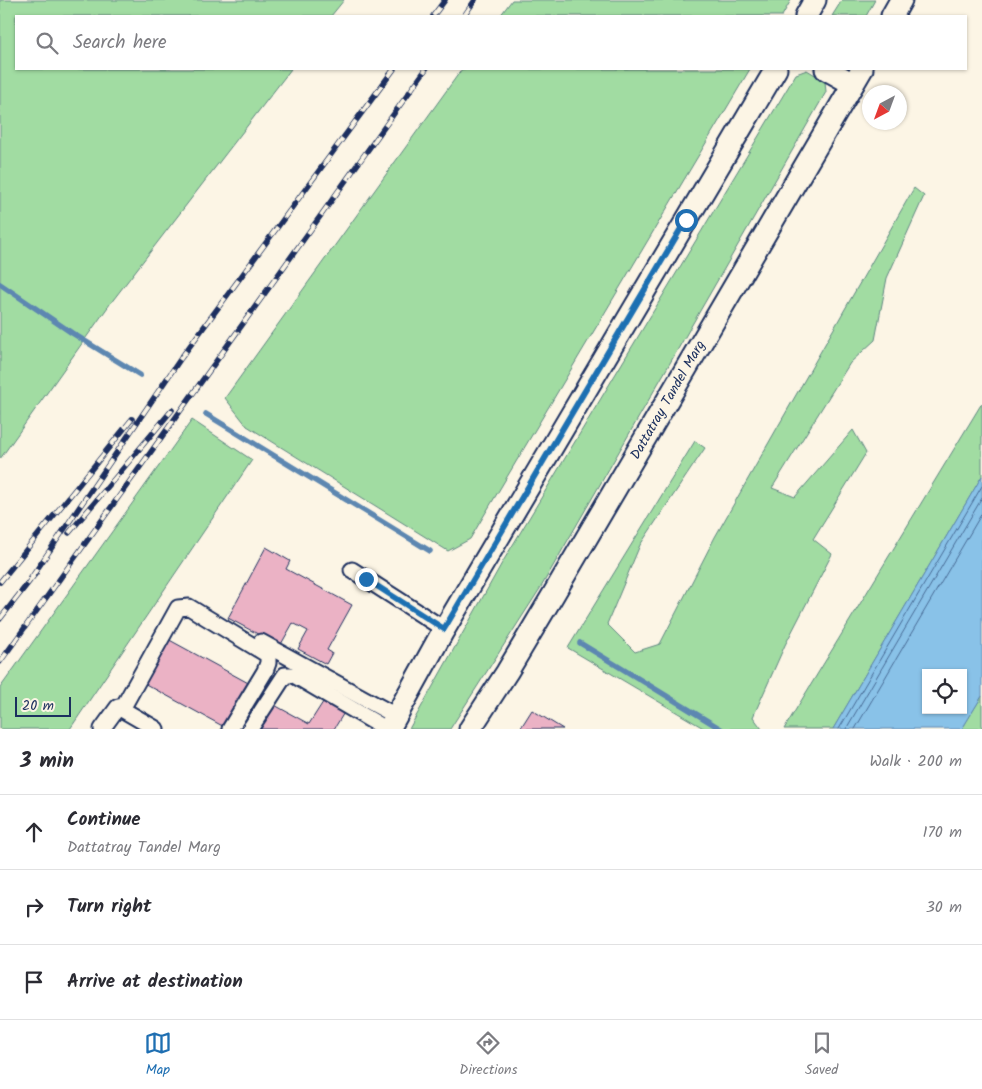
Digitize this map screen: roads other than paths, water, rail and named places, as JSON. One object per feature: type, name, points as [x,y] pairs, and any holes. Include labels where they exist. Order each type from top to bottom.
[{"type":"main road","points":[[807,15],[815,0]]},
{"type":"main road","points":[[893,15],[902,0]]},
{"type":"main road","points":[[390,725],[444,629],[775,70]]},
{"type":"main road","points":[[830,70],[857,76]]},
{"type":"main road","name":"Dattatray Tandel Marg","points":[[470,729],[549,603],[857,76]]},
{"type":"street","points":[[352,570],[444,629]]},
{"type":"street","points":[[122,710],[178,608],[189,607],[268,655],[266,671],[230,729]]},
{"type":"street","points":[[252,637],[390,725]]},
{"type":"street","points":[[250,729],[285,675],[294,675],[390,725]]},
{"type":"street","points":[[102,729],[118,707],[156,729]]},
{"type":"water","points":[[982,476],[982,696],[962,729],[833,729]]},
{"type":"waterway","points":[[0,284],[72,333],[140,375]]},
{"type":"waterway","points":[[206,414],[430,551]]},
{"type":"waterway","points":[[580,643],[721,729]]},
{"type":"railway","points":[[434,15],[445,0]]},
{"type":"railway","points":[[465,15],[475,0]]},
{"type":"railway","points":[[31,578],[181,358],[393,70]]},
{"type":"railway","points":[[0,662],[425,70]]},
{"type":"railway","points":[[69,533],[172,410]]},
{"type":"railway","points":[[0,582],[132,419]]},
{"type":"railway","points":[[0,619],[36,573]]}]
